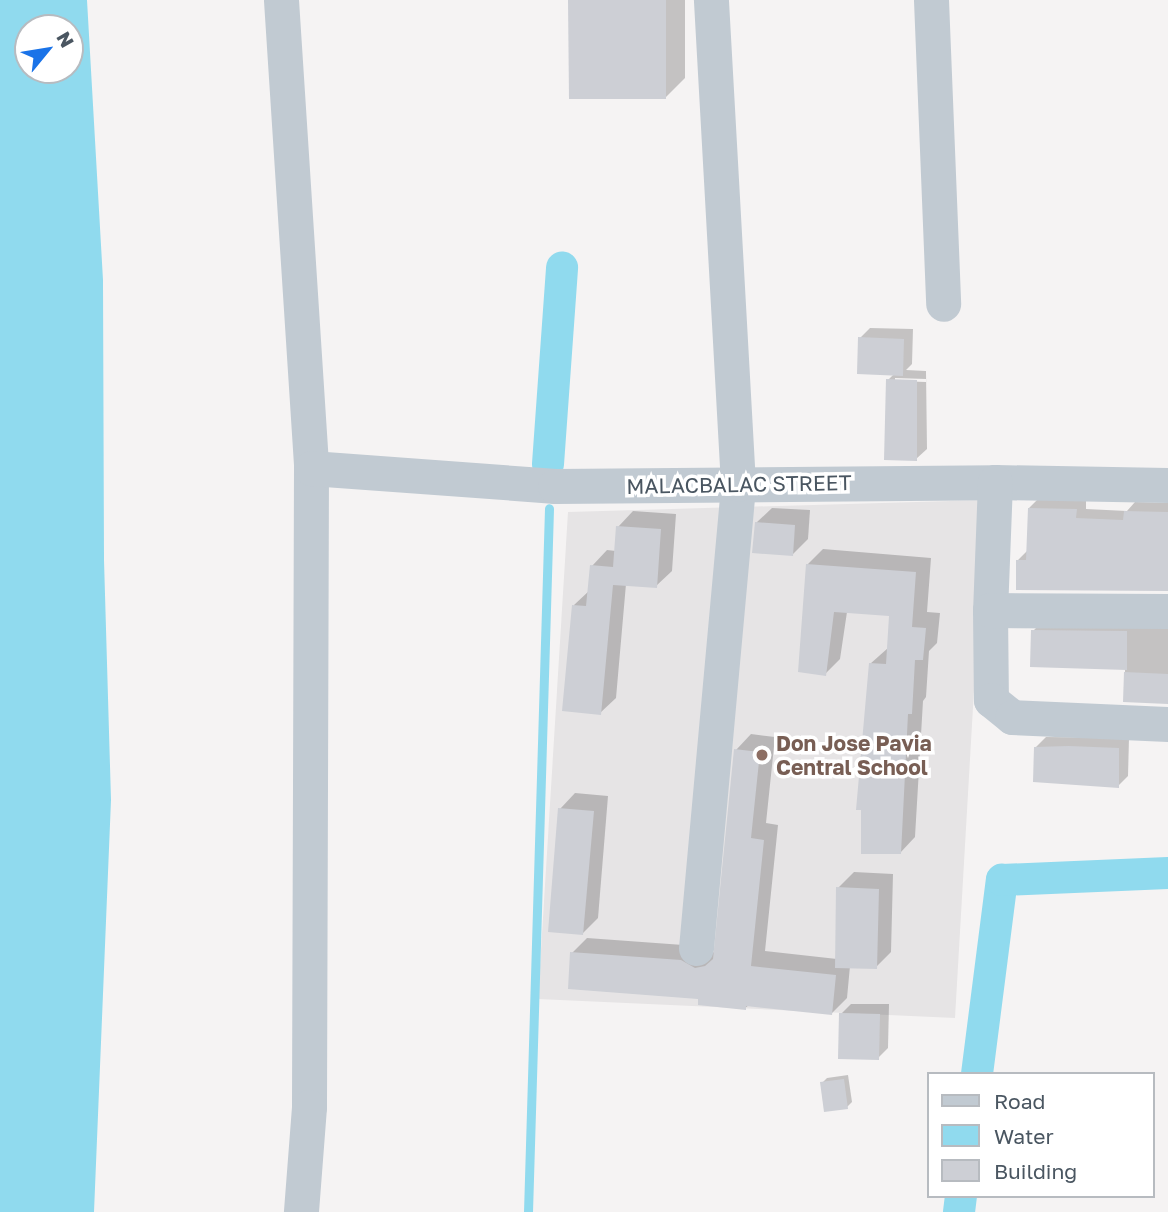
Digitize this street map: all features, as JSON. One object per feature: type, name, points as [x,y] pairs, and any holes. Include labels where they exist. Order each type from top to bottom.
[{"type":"street","points":[[281,0],[311,468],[309,1107],[300,1212]]},
{"type":"street","points":[[696,948],[738,484],[711,0]]},
{"type":"street","points":[[931,0],[943,304]]},
{"type":"street","name":"MALACBALAC STREET","points":[[311,468],[555,486],[995,482],[1168,485]]},
{"type":"street","points":[[995,482],[990,610],[991,700],[1012,717],[1168,724]]},
{"type":"street","points":[[990,610],[1168,611]]},
{"type":"shaded area","name":"Don Jose Pavia Central School","points":[[985,500],[955,1018],[538,999],[568,512]]},
{"type":"water","points":[[0,0],[87,0],[103,280],[104,560],[111,800],[94,1212],[0,1212]]},
{"type":"building","points":[[568,0],[666,0],[666,99],[569,99]]},
{"type":"building","points":[[858,337],[904,339],[903,376],[857,374]]},
{"type":"building","points":[[886,379],[917,380],[917,461],[884,460]]},
{"type":"building","points":[[1028,508],[1077,509],[1076,518],[1123,520],[1124,511],[1168,512],[1168,591],[1016,590],[1016,560],[1026,560]]},
{"type":"building","points":[[755,522],[795,525],[793,556],[752,553]]},
{"type":"building","points":[[616,526],[661,529],[657,588],[613,585],[601,715],[562,711],[572,605],[586,606],[590,565],[613,567]]},
{"type":"building","points":[[806,564],[916,572],[912,627],[926,628],[923,660],[915,660],[912,714],[908,714],[901,854],[861,854],[861,810],[856,810],[869,663],[886,664],[889,616],[834,612],[826,676],[798,672]]},
{"type":"building","points":[[1031,630],[1127,631],[1127,670],[1030,667]]},
{"type":"building","points":[[1124,672],[1168,674],[1168,704],[1123,702]]},
{"type":"building","points":[[1034,747],[1119,748],[1119,788],[1033,782]]},
{"type":"building","points":[[734,749],[760,752],[751,838],[764,840],[751,966],[836,975],[832,1015],[746,1006],[746,1010],[698,1005],[698,999],[568,989],[570,952],[681,960],[695,968],[705,966],[713,959]]},
{"type":"building","points":[[558,808],[594,811],[583,935],[548,932]]},
{"type":"building","points":[[836,887],[879,889],[877,969],[835,968]]},
{"type":"building","points":[[839,1013],[880,1014],[879,1060],[838,1059]]},
{"type":"building","points":[[844,1079],[848,1109],[824,1112],[820,1082]]},
{"type":"waterway","points":[[548,464],[562,267]]},
{"type":"waterway","points":[[528,1212],[549,508]]},
{"type":"waterway","points":[[977,1072],[1002,880],[1168,873]]},
{"type":"waterway","points":[[959,1212],[961,1198]]},
{"type":"place","name":"Don Jose Pavia Central School","points":[[762,755]]}]
